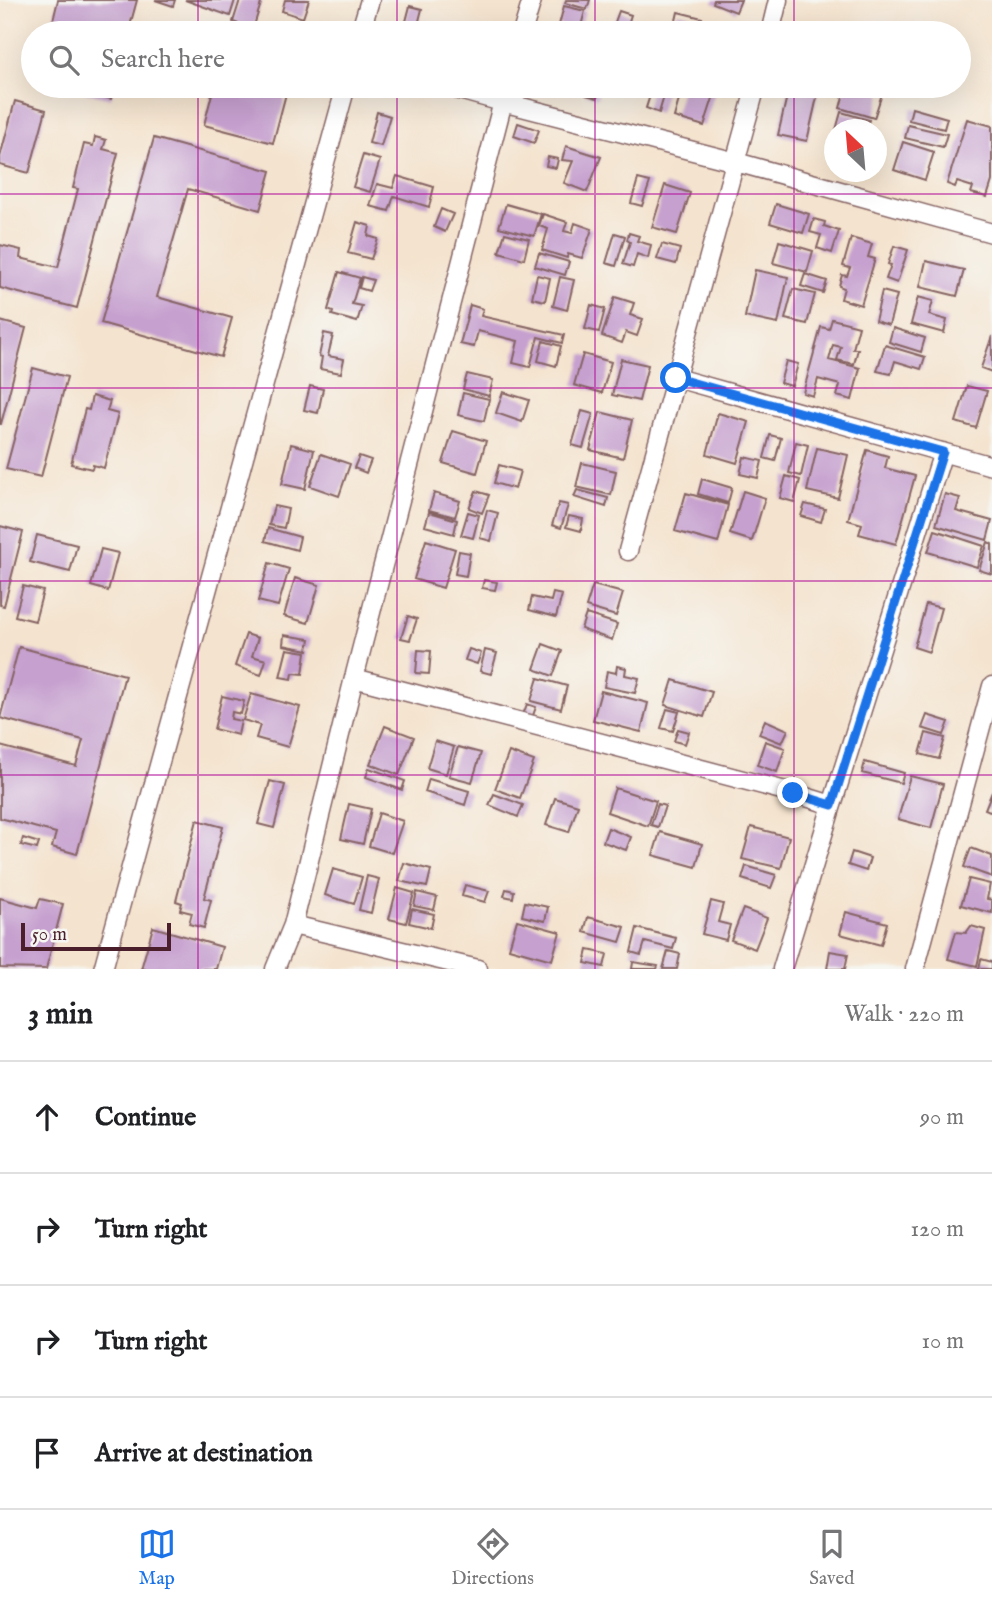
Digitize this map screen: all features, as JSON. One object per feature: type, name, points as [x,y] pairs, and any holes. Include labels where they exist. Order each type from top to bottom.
[{"type":"street","points":[[364,21],[370,0]]},
{"type":"street","points":[[526,21],[532,0]]},
{"type":"street","points":[[773,21],[778,0]]},
{"type":"street","points":[[103,969],[343,98]]},
{"type":"street","points":[[275,969],[293,925],[504,98]]},
{"type":"street","points":[[519,98],[992,233]]},
{"type":"street","points":[[628,551],[753,98]]},
{"type":"street","points":[[676,378],[992,466]]},
{"type":"street","points":[[782,969],[943,452]]},
{"type":"street","points":[[355,678],[832,805]]},
{"type":"street","points":[[915,969],[992,686]]},
{"type":"street","points":[[293,925],[478,969]]},
{"type":"building","points":[[58,0],[137,0],[131,21],[53,21]]},
{"type":"building","points":[[155,0],[175,0],[173,6]]},
{"type":"building","points":[[185,0],[235,0],[230,16]]},
{"type":"building","points":[[240,0],[262,0],[255,21],[233,21]]},
{"type":"building","points":[[285,0],[309,0],[303,18],[282,11]]},
{"type":"building","points":[[566,0],[590,0],[587,9],[565,3]]},
{"type":"building","points":[[714,0],[741,0],[736,12],[713,3]]},
{"type":"building","points":[[410,6],[422,9],[419,21],[406,21]]},
{"type":"building","points":[[564,6],[585,11],[582,21],[560,21]]},
{"type":"building","points":[[619,11],[631,15],[629,21],[615,21]]},
{"type":"building","points":[[678,12],[702,18],[701,21],[676,21]]},
{"type":"building","points":[[211,98],[285,98],[273,143],[204,125]]},
{"type":"building","points":[[649,98],[663,98],[659,113],[646,108]]},
{"type":"building","points":[[680,98],[713,98],[704,126],[674,117]]},
{"type":"building","points":[[786,98],[817,98],[807,141],[778,135]]},
{"type":"building","points":[[843,98],[881,98],[874,118],[840,108]]},
{"type":"building","points":[[15,101],[46,110],[29,173],[0,165]]},
{"type":"building","points":[[912,108],[947,118],[944,129],[909,120]]},
{"type":"building","points":[[377,112],[390,116],[381,146],[369,143]]},
{"type":"building","points":[[841,112],[866,119],[839,119]]},
{"type":"building","points":[[967,119],[992,126],[992,181],[987,197],[971,193],[973,187],[957,182],[955,187],[947,184]]},
{"type":"building","points":[[518,123],[539,130],[534,143],[514,136]]},
{"type":"building","points":[[908,125],[947,134],[943,147],[905,138]]},
{"type":"building","points":[[95,137],[106,140],[103,149],[118,153],[77,308],[0,288],[0,245],[21,250],[20,258],[58,267],[78,189],[73,188],[84,144],[93,146]]},
{"type":"building","points":[[154,138],[271,171],[260,210],[188,189],[157,297],[232,318],[221,357],[101,323]]},
{"type":"building","points":[[903,142],[934,152],[925,180],[894,170]]},
{"type":"building","points":[[566,146],[601,157],[587,192],[564,183],[573,161],[562,160]]},
{"type":"building","points":[[363,155],[380,160],[370,192],[353,187]]},
{"type":"building","points":[[548,157],[558,159],[556,168],[546,166]]},
{"type":"building","points":[[397,176],[434,187],[429,207],[394,196],[389,211],[370,206],[377,184],[393,188]]},
{"type":"building","points":[[638,179],[650,182],[642,206],[631,203]]},
{"type":"building","points":[[665,185],[690,193],[677,234],[652,227]]},
{"type":"building","points":[[506,204],[541,214],[534,236],[499,227]]},
{"type":"building","points":[[776,204],[809,214],[803,233],[770,223]]},
{"type":"building","points":[[441,209],[453,214],[445,232],[434,227]]},
{"type":"building","points":[[543,214],[567,222],[564,231],[572,233],[575,223],[592,229],[582,258],[568,254],[567,258],[542,250],[548,229],[539,226]]},
{"type":"building","points":[[814,219],[839,231],[832,253],[817,248],[821,235],[810,232]]},
{"type":"building","points":[[357,222],[370,226],[368,236],[378,239],[371,259],[348,253]]},
{"type":"building","points":[[505,233],[529,239],[524,259],[499,252]]},
{"type":"building","points":[[615,233],[625,236],[616,266],[606,263]]},
{"type":"building","points":[[629,233],[639,236],[637,241],[651,245],[648,258],[637,254],[633,267],[623,264],[630,242],[627,240]]},
{"type":"building","points":[[851,238],[872,244],[868,257],[875,259],[861,305],[841,299],[844,288],[839,286],[842,275],[847,276],[850,268],[843,266]]},
{"type":"building","points":[[779,241],[813,251],[807,272],[773,263]]},
{"type":"building","points":[[662,244],[680,249],[676,264],[657,259]]},
{"type":"building","points":[[894,246],[908,250],[897,283],[886,279]]},
{"type":"building","points":[[539,253],[569,262],[565,275],[535,266]]},
{"type":"building","points":[[926,261],[964,270],[957,296],[920,287]]},
{"type":"building","points":[[755,270],[788,277],[778,324],[745,317]]},
{"type":"building","points":[[339,272],[360,278],[352,304],[362,306],[357,322],[332,315],[333,312],[328,310]]},
{"type":"building","points":[[805,274],[827,281],[823,293],[801,286]]},
{"type":"building","points":[[537,275],[550,278],[545,301],[532,298]]},
{"type":"building","points":[[362,277],[373,280],[369,291],[359,288]]},
{"type":"building","points":[[560,277],[574,280],[567,310],[553,306]]},
{"type":"building","points":[[793,289],[815,294],[807,324],[785,319]]},
{"type":"building","points":[[882,291],[897,295],[889,325],[875,321]]},
{"type":"building","points":[[615,297],[634,303],[630,315],[643,319],[637,336],[626,332],[622,343],[602,336]]},
{"type":"building","points":[[918,297],[933,301],[929,315],[947,320],[944,333],[911,324]]},
{"type":"building","points":[[470,305],[483,309],[481,316],[564,335],[562,343],[538,337],[530,367],[513,363],[518,341],[478,331],[474,347],[460,344]]},
{"type":"building","points":[[591,305],[605,309],[599,332],[585,329]]},
{"type":"building","points":[[832,319],[859,326],[853,349],[858,349],[854,364],[837,360],[841,347],[833,345],[829,360],[860,368],[852,400],[837,396],[840,385],[818,379],[813,396],[803,393],[821,327],[829,329]]},
{"type":"building","points":[[0,321],[26,328],[1,424],[0,424]]},
{"type":"building","points":[[893,328],[925,338],[921,352],[889,342]]},
{"type":"building","points":[[324,333],[333,335],[328,356],[344,359],[341,373],[320,369],[322,357],[319,356]]},
{"type":"building","points":[[992,336],[992,372],[981,368]]},
{"type":"building","points":[[543,341],[561,346],[556,366],[538,361]]},
{"type":"building","points":[[885,345],[925,357],[921,369],[895,361],[891,374],[877,371]]},
{"type":"building","points":[[583,354],[611,362],[602,393],[574,385]]},
{"type":"building","points":[[621,359],[648,365],[639,401],[612,395]]},
{"type":"building","points":[[786,361],[798,364],[792,386],[780,383]]},
{"type":"building","points":[[33,368],[67,377],[41,477],[6,469]]},
{"type":"building","points":[[467,374],[493,380],[489,396],[463,389]]},
{"type":"building","points":[[310,386],[323,389],[318,413],[304,410]]},
{"type":"building","points":[[967,386],[987,391],[976,428],[956,422]]},
{"type":"building","points":[[503,392],[529,400],[522,422],[496,413]]},
{"type":"building","points":[[463,393],[489,399],[484,421],[458,415]]},
{"type":"building","points":[[92,396],[110,401],[107,411],[118,414],[104,468],[93,465],[92,469],[71,464],[85,409],[89,410]]},
{"type":"building","points":[[582,411],[593,414],[583,448],[572,445]]},
{"type":"building","points":[[600,412],[632,420],[623,458],[590,450]]},
{"type":"building","points":[[718,413],[749,422],[737,463],[707,454]]},
{"type":"building","points":[[453,431],[486,441],[477,473],[443,463]]},
{"type":"building","points":[[770,435],[781,438],[775,461],[764,458]]},
{"type":"building","points":[[796,442],[808,445],[801,476],[789,473]]},
{"type":"building","points":[[291,444],[314,450],[305,489],[282,484]]},
{"type":"building","points":[[817,448],[848,455],[838,498],[807,491]]},
{"type":"building","points":[[867,450],[888,456],[885,468],[915,476],[896,544],[859,534],[862,524],[848,520]]},
{"type":"building","points":[[321,454],[350,464],[339,496],[310,486]]},
{"type":"building","points":[[359,456],[371,460],[366,473],[354,468]]},
{"type":"building","points":[[744,457],[762,461],[758,478],[740,474]]},
{"type":"building","points":[[582,463],[616,471],[611,495],[576,487]]},
{"type":"building","points":[[499,465],[520,471],[515,489],[494,483]]},
{"type":"building","points":[[786,476],[800,480],[794,502],[780,498]]},
{"type":"building","points":[[702,479],[732,488],[728,503],[698,494]]},
{"type":"building","points":[[577,490],[608,498],[606,507],[574,497]]},
{"type":"building","points":[[476,491],[489,495],[482,513],[469,508]]},
{"type":"building","points":[[743,491],[765,498],[752,541],[730,534]]},
{"type":"building","points":[[434,493],[460,501],[455,517],[429,510]]},
{"type":"building","points":[[686,493],[728,505],[718,543],[675,531]]},
{"type":"building","points":[[945,494],[960,498],[956,511],[992,521],[987,540],[936,525]]},
{"type":"building","points":[[559,503],[568,505],[561,528],[552,525]]},
{"type":"building","points":[[805,504],[825,509],[821,522],[801,516]]},
{"type":"building","points":[[274,506],[288,509],[284,528],[269,525]]},
{"type":"building","points":[[487,510],[498,513],[491,541],[480,538]]},
{"type":"building","points":[[429,512],[457,520],[454,534],[425,526]]},
{"type":"building","points":[[468,512],[479,515],[473,538],[461,535]]},
{"type":"building","points":[[569,516],[583,519],[581,531],[566,527]]},
{"type":"building","points":[[0,526],[23,532],[4,606],[0,605]]},
{"type":"building","points":[[268,528],[300,537],[297,550],[265,541]]},
{"type":"building","points":[[935,530],[984,546],[977,567],[928,552]]},
{"type":"building","points":[[37,535],[77,545],[70,572],[30,562]]},
{"type":"building","points":[[426,540],[455,549],[443,588],[414,579]]},
{"type":"building","points":[[988,542],[992,544],[992,574],[979,570]]},
{"type":"building","points":[[101,549],[118,553],[108,591],[91,586]]},
{"type":"building","points":[[459,551],[470,553],[466,576],[455,574]]},
{"type":"building","points":[[269,563],[289,569],[278,606],[258,601]]},
{"type":"building","points":[[295,578],[319,585],[308,623],[284,616]]},
{"type":"building","points":[[484,580],[497,582],[495,590],[482,588]]},
{"type":"building","points":[[593,585],[623,593],[616,616],[586,607]]},
{"type":"building","points":[[23,586],[43,591],[35,621],[15,616]]},
{"type":"building","points":[[553,593],[562,595],[556,617],[529,610],[532,597],[551,601]]},
{"type":"building","points":[[926,604],[941,608],[929,652],[914,647]]},
{"type":"building","points":[[586,614],[617,624],[612,640],[581,629]]},
{"type":"building","points":[[408,616],[417,619],[410,640],[401,638]]},
{"type":"building","points":[[246,634],[258,638],[252,656],[266,660],[261,675],[235,666]]},
{"type":"building","points":[[284,635],[310,639],[308,650],[283,645]]},
{"type":"building","points":[[543,644],[562,651],[553,676],[534,669]]},
{"type":"building","points":[[19,647],[125,675],[77,854],[52,847],[56,833],[0,818],[0,746],[76,766],[83,740],[0,718]]},
{"type":"building","points":[[287,649],[306,652],[303,674],[293,673],[292,679],[280,677]]},
{"type":"building","points":[[469,649],[481,653],[477,664],[465,660]]},
{"type":"building","points":[[418,650],[431,651],[429,674],[416,673]]},
{"type":"building","points":[[485,650],[497,653],[491,674],[480,671]]},
{"type":"building","points":[[617,666],[626,668],[625,675],[639,678],[635,693],[604,687],[607,671],[616,673]]},
{"type":"building","points":[[538,678],[567,686],[561,709],[531,701]]},
{"type":"building","points":[[673,680],[712,692],[704,717],[665,705]]},
{"type":"building","points":[[601,691],[648,703],[641,732],[593,720]]},
{"type":"building","points":[[251,694],[300,707],[288,747],[256,738],[260,725],[243,720]]},
{"type":"building","points":[[222,696],[244,701],[241,714],[232,712],[231,719],[241,721],[238,735],[214,729]]},
{"type":"building","points":[[527,704],[536,707],[532,718],[523,715]]},
{"type":"building","points":[[667,709],[679,712],[673,731],[661,728]]},
{"type":"building","points":[[927,715],[949,722],[944,735],[922,728]]},
{"type":"building","points":[[765,720],[788,730],[782,743],[759,734]]},
{"type":"building","points":[[385,726],[414,737],[399,775],[370,764]]},
{"type":"building","points":[[678,729],[689,732],[685,744],[674,741]]},
{"type":"building","points":[[926,733],[945,738],[939,759],[920,754]]},
{"type":"building","points":[[435,741],[454,747],[446,774],[427,768]]},
{"type":"building","points":[[765,741],[785,748],[777,772],[757,765]]},
{"type":"building","points":[[458,747],[481,753],[472,782],[449,776]]},
{"type":"building","points":[[509,752],[534,761],[520,798],[495,789]]},
{"type":"building","points":[[865,762],[904,773],[901,783],[862,773]]},
{"type":"building","points":[[369,768],[405,781],[402,790],[366,777]]},
{"type":"building","points":[[910,776],[943,784],[931,828],[898,819]]},
{"type":"building","points":[[429,779],[469,791],[465,805],[425,792]]},
{"type":"building","points":[[270,781],[285,785],[274,828],[258,824]]},
{"type":"building","points":[[615,788],[656,801],[648,826],[607,812]]},
{"type":"building","points":[[992,792],[992,812],[985,809]]},
{"type":"building","points":[[494,794],[523,805],[518,817],[489,805]]},
{"type":"building","points":[[555,798],[578,805],[569,832],[546,825]]},
{"type":"building","points":[[349,804],[371,809],[363,844],[341,839]]},
{"type":"building","points":[[658,804],[665,806],[658,827],[651,825]]},
{"type":"building","points":[[379,813],[403,821],[392,853],[369,846]]},
{"type":"building","points":[[197,820],[223,827],[204,898],[211,900],[204,928],[189,924],[192,913],[180,910],[182,903],[176,901]]},
{"type":"building","points":[[751,827],[789,837],[781,868],[742,859]]},
{"type":"building","points":[[608,828],[631,837],[626,850],[603,842]]},
{"type":"building","points":[[660,832],[702,844],[696,867],[653,855]]},
{"type":"building","points":[[23,838],[39,843],[37,849],[21,845]]},
{"type":"building","points":[[971,848],[992,856],[992,877],[964,867]]},
{"type":"building","points":[[852,852],[870,858],[866,871],[848,865]]},
{"type":"building","points":[[404,863],[431,870],[427,887],[399,881]]},
{"type":"building","points":[[746,866],[776,875],[771,888],[742,879]]},
{"type":"building","points":[[333,869],[362,877],[354,904],[325,895]]},
{"type":"building","points":[[367,876],[379,879],[371,913],[359,910]]},
{"type":"building","points":[[969,879],[990,884],[987,899],[992,900],[992,913],[961,905]]},
{"type":"building","points":[[465,885],[489,891],[485,902],[462,896]]},
{"type":"building","points":[[397,888],[414,893],[406,923],[389,919]]},
{"type":"building","points":[[506,889],[514,891],[513,898],[504,896]]},
{"type":"building","points":[[417,892],[437,897],[434,910],[414,906]]},
{"type":"building","points":[[0,898],[37,908],[40,899],[63,904],[46,969],[0,968]]},
{"type":"building","points":[[711,901],[723,904],[718,922],[730,925],[726,940],[702,934]]},
{"type":"building","points":[[525,902],[548,907],[545,921],[522,916]]},
{"type":"building","points":[[412,909],[434,914],[431,928],[409,923]]},
{"type":"building","points":[[743,909],[767,918],[755,949],[731,940]]},
{"type":"building","points":[[846,912],[887,923],[881,945],[840,934]]},
{"type":"building","points":[[588,917],[625,927],[620,942],[584,932]]},
{"type":"building","points":[[517,920],[560,932],[552,960],[509,948]]},
{"type":"building","points":[[971,926],[985,930],[977,966],[948,959],[956,932],[966,933]]},
{"type":"building","points":[[153,927],[222,947],[216,969],[141,969]]},
{"type":"building","points":[[637,928],[676,938],[673,949],[645,942],[641,955],[631,952]]},
{"type":"building","points":[[588,950],[607,954],[604,967],[585,963]]},
{"type":"building","points":[[668,951],[680,954],[677,969],[663,969]]},
{"type":"building","points":[[830,951],[848,954],[845,969],[827,969]]},
{"type":"building","points":[[981,959],[992,962],[992,969],[979,969]]},
{"type":"building","points":[[633,962],[658,966],[657,969],[632,969]]},
{"type":"route","points":[[676,378],[943,452],[832,805],[793,793]]}]
